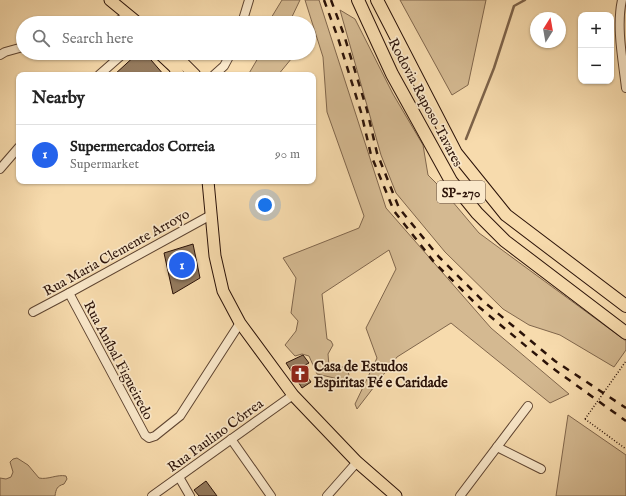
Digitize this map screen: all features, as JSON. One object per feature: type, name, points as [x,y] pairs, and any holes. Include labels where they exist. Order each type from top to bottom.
[{"type":"highway","name":"Rodovia Raposo Tavares","points":[[358,0],[392,74],[440,161],[451,180],[477,213],[505,241],[626,333]]},
{"type":"highway","name":"Rodovia Raposo Tavares","points":[[378,0],[456,153],[506,214],[626,306]]},
{"type":"main road","points":[[110,0],[128,16]]},
{"type":"main road","points":[[166,60],[177,72]]},
{"type":"main road","points":[[180,60],[192,72]]},
{"type":"main road","points":[[208,184],[214,256],[223,291],[240,323],[294,395],[357,462],[396,496]]},
{"type":"main road","points":[[211,215],[213,184]]},
{"type":"street","points":[[244,16],[249,0]]},
{"type":"street","points":[[622,0],[620,8],[621,44],[626,88]]},
{"type":"street","points":[[0,55],[16,49]]},
{"type":"street","points":[[102,72],[116,60]]},
{"type":"street","points":[[217,72],[224,66],[227,60]]},
{"type":"street","points":[[0,170],[16,151]]},
{"type":"street","name":"Rua Maria Clemente Arroyo","points":[[33,312],[211,215]]},
{"type":"street","name":"Rua Aníbal Figueiredo","points":[[68,293],[145,435],[149,438],[155,436],[180,416],[240,323]]},
{"type":"street","name":"Rua Paulino Côrrea","points":[[152,496],[294,395]]},
{"type":"street","points":[[460,496],[528,406]]},
{"type":"street","points":[[231,439],[271,496]]},
{"type":"street","points":[[497,447],[541,469]]},
{"type":"street","points":[[327,496],[357,462]]},
{"type":"street","points":[[179,477],[190,496]]},
{"type":"path","points":[[626,361],[585,419],[626,449]]},
{"type":"shaded area","points":[[282,0],[300,0],[292,16],[272,16]]},
{"type":"shaded area","points":[[305,0],[319,0],[386,208],[491,328],[569,394],[550,403],[451,323],[397,357],[357,409],[355,404],[377,358],[366,328],[396,269],[389,250],[322,294],[327,339],[331,341],[333,345],[328,354],[329,366],[343,367],[349,374],[347,381],[317,374],[309,356],[302,354],[295,356],[285,345],[296,331],[298,321],[291,313],[296,278],[283,258],[359,228],[364,216],[327,112],[323,57],[316,35],[316,16],[310,16]]},
{"type":"shaded area","points":[[400,0],[486,0],[468,85],[452,95]]},
{"type":"shaded area","points":[[340,10],[355,19],[393,94],[423,145],[428,175],[479,233],[626,341],[626,350],[614,367],[560,335],[529,325],[503,309],[445,252],[396,193],[381,155]]},
{"type":"shaded area","points":[[257,60],[290,60],[280,72],[250,72]]},
{"type":"shaded area","points":[[568,415],[626,455],[626,496],[556,496]]},
{"type":"shaded area","points":[[17,458],[28,465],[39,478],[66,476],[67,479],[64,484],[57,488],[55,496],[0,496],[0,478],[6,479],[11,477],[13,472],[10,462]]},
{"type":"building","points":[[130,60],[151,60],[161,72],[117,72]]},
{"type":"building","points":[[193,244],[200,278],[173,294],[164,253]]},
{"type":"building","name":"Casa de Estudos Espiritas Fé e Caridade","points":[[303,355],[309,363],[301,367],[311,382],[302,388],[286,363]]},
{"type":"building","points":[[206,481],[217,496],[199,496],[194,490]]},
{"type":"waterway","points":[[466,139],[494,68],[514,6],[525,0]]},
{"type":"railway","points":[[324,0],[338,38],[361,112],[371,155],[394,211],[434,262],[479,307],[551,367],[626,421]]},
{"type":"railway","points":[[331,0],[344,35],[367,110],[377,153],[399,208],[439,257],[483,301],[555,361],[626,408]]},
{"type":"place","name":"Supermercados Correia","points":[[182,265]]},
{"type":"place","name":"Casa de Estudos Espiritas Fé e Caridade","points":[[300,374]]}]
